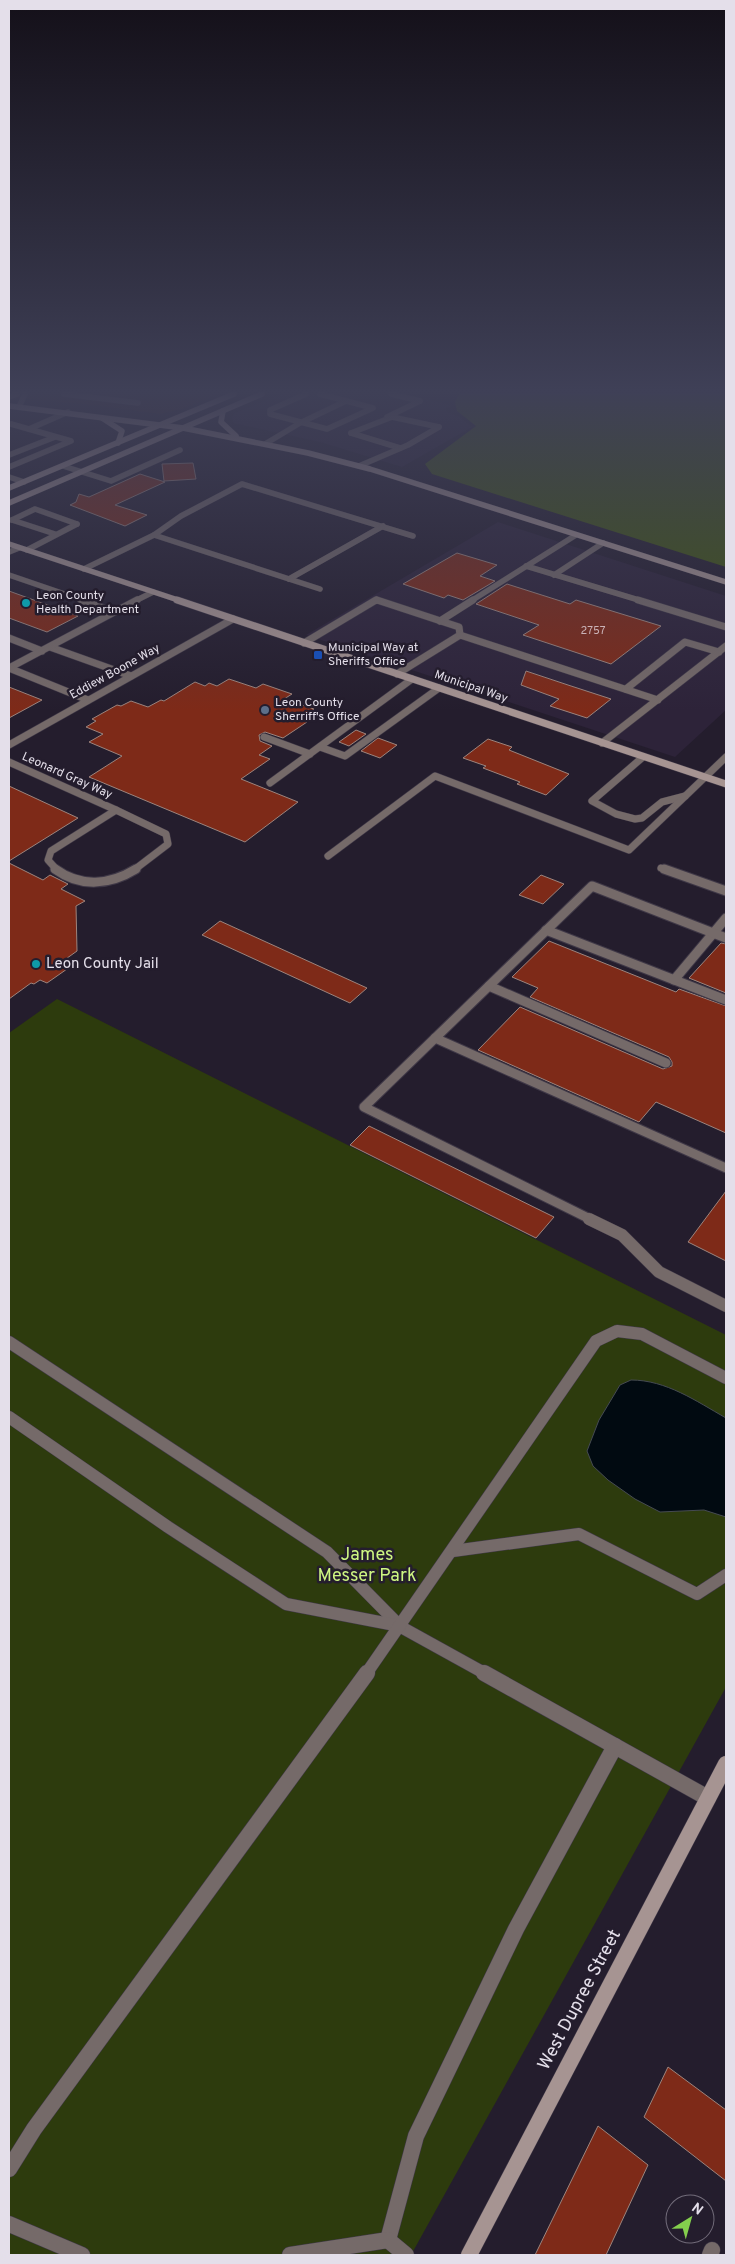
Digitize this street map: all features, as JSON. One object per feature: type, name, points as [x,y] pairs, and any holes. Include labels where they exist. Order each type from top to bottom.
[{"type":"street","points":[[84,569],[154,535],[181,516],[212,500]]},
{"type":"street","points":[[295,500],[413,536]]},
{"type":"street","points":[[465,500],[726,582]]},
{"type":"street","points":[[27,550],[47,541],[54,534],[78,524],[35,509],[12,520],[54,534]]},
{"type":"street","points":[[289,579],[383,526]]},
{"type":"street","points":[[154,535],[320,589]]},
{"type":"street","points":[[440,621],[576,535]]},
{"type":"street","points":[[554,575],[603,543]]},
{"type":"street","name":"Municipal Way","points":[[9,544],[726,784]]},
{"type":"street","points":[[9,552],[19,548]]},
{"type":"street","points":[[526,566],[726,627]]},
{"type":"street","points":[[9,575],[116,612]]},
{"type":"street","points":[[9,668],[153,592]]},
{"type":"street","points":[[304,643],[376,600],[459,627],[460,635]]},
{"type":"street","name":"Eddiew Boone Way","points":[[9,745],[233,619]]},
{"type":"street","points":[[397,674],[460,635],[658,700]]},
{"type":"street","points":[[9,638],[42,651]]},
{"type":"street","points":[[626,689],[684,642],[719,652]]},
{"type":"street","points":[[50,646],[131,676]]},
{"type":"street","points":[[602,743],[726,646]]},
{"type":"street","points":[[9,668],[88,700]]},
{"type":"street","points":[[270,783],[412,679]]},
{"type":"street","points":[[320,747],[345,756],[439,688]]},
{"type":"street","points":[[264,736],[310,754]]},
{"type":"street","points":[[643,757],[592,801],[629,818],[642,818],[662,802],[686,796]]},
{"type":"street","points":[[328,856],[435,776],[629,850],[726,757]]},
{"type":"street","name":"Leonard Gray Way","points":[[9,762],[157,828],[166,834],[168,844],[123,877],[102,884],[82,883],[53,869],[48,860],[51,851],[116,810]]},
{"type":"street","points":[[650,811],[665,816]]},
{"type":"street","points":[[661,868],[726,891]]},
{"type":"street","points":[[726,938],[592,886],[364,1107],[622,1235],[659,1272],[726,1306]]},
{"type":"street","points":[[674,980],[726,918]]},
{"type":"street","points":[[546,930],[726,1000]]},
{"type":"street","points":[[488,986],[666,1063]]},
{"type":"street","points":[[435,1038],[726,1168]]},
{"type":"street","points":[[9,2169],[34,2129],[401,1627],[596,1341],[613,1330],[628,1330],[642,1334],[726,1378]]},
{"type":"street","points":[[9,1342],[326,1552],[401,1627],[708,1798]]},
{"type":"street","points":[[9,1416],[168,1527],[286,1604],[401,1627]]},
{"type":"street","points":[[453,1550],[579,1534],[698,1594],[726,1575]]},
{"type":"street","points":[[388,2240],[416,2136],[516,1929],[615,1746]]},
{"type":"street","name":"West Dupree Street","points":[[469,2255],[726,1764]]},
{"type":"street","points":[[9,2224],[82,2255]]},
{"type":"street","points":[[290,2255],[326,2252],[388,2240]]},
{"type":"street","points":[[388,2240],[406,2255]]},
{"type":"shaded area","points":[[498,522],[726,596],[726,710],[675,757],[306,635]]},
{"type":"shaded area","points":[[631,1380],[644,1381],[669,1388],[726,1418],[726,1517],[704,1510],[660,1512],[635,1499],[608,1480],[593,1466],[587,1451],[599,1420],[620,1385]]},
{"type":"green space","points":[[513,500],[726,500],[726,567]]},
{"type":"green space","name":"James Messer Park","points":[[57,999],[726,1335],[726,1687],[411,2255],[9,2255],[9,1033]]},
{"type":"building","points":[[77,500],[127,500],[115,505],[147,515],[125,526],[70,505]]},
{"type":"building","points":[[457,553],[497,565],[480,576],[495,581],[463,600],[448,595],[444,598],[403,584]]},
{"type":"building","points":[[507,584],[570,604],[576,600],[661,626],[611,664],[523,635],[539,625],[476,604]]},
{"type":"building","name":"Leon County Health Department","points":[[9,591],[78,616],[47,632],[9,618]]},
{"type":"building","points":[[526,671],[611,699],[587,718],[550,706],[559,699],[521,685]]},
{"type":"building","points":[[229,679],[256,688],[263,684],[292,694],[284,699],[314,709],[303,717],[310,719],[307,722],[283,738],[265,732],[259,735],[260,741],[272,746],[259,755],[270,759],[241,779],[298,802],[245,842],[89,777],[122,756],[89,742],[103,734],[86,727],[96,721],[92,719],[117,705],[121,706],[131,701],[148,707],[161,700],[164,701],[195,682],[205,686],[209,683],[217,686]]},
{"type":"building","points":[[9,687],[42,700],[9,718]]},
{"type":"building","points":[[356,730],[366,734],[349,746],[339,742]]},
{"type":"building","points":[[378,738],[397,745],[380,758],[361,751]]},
{"type":"building","points":[[488,739],[512,747],[509,750],[569,774],[546,795],[517,784],[520,782],[483,768],[486,766],[463,758]]},
{"type":"building","points":[[9,786],[78,818],[9,861]]},
{"type":"building","points":[[9,863],[43,880],[50,875],[68,884],[61,889],[85,901],[76,906],[77,951],[63,961],[65,962],[60,966],[67,969],[47,983],[40,980],[34,984],[31,983],[9,999]]},
{"type":"building","points":[[541,875],[564,884],[543,904],[519,895]]},
{"type":"building","points":[[220,921],[367,988],[350,1003],[202,935]]},
{"type":"building","points":[[549,941],[676,992],[679,989],[726,1006],[726,1133],[656,1102],[639,1122],[478,1050],[520,1007],[663,1069],[672,1066],[669,1057],[530,997],[538,988],[512,977]]},
{"type":"building","points":[[721,943],[726,944],[726,993],[689,978]]},
{"type":"building","points":[[369,1126],[554,1217],[536,1238],[350,1145]]},
{"type":"building","points":[[726,1191],[726,1261],[688,1242]]},
{"type":"building","points":[[668,2067],[726,2110],[726,2181],[644,2117]]},
{"type":"building","points":[[598,2126],[648,2165],[606,2255],[535,2255]]},
{"type":"place","name":"Leon County Health Department","points":[[26,603]]},
{"type":"place","name":"Municipal Way at Sheriffs Office","points":[[318,655]]},
{"type":"place","name":"Leon County Sherriff's Office","points":[[265,710]]},
{"type":"place","name":"Leon County Jail","points":[[36,964]]}]
